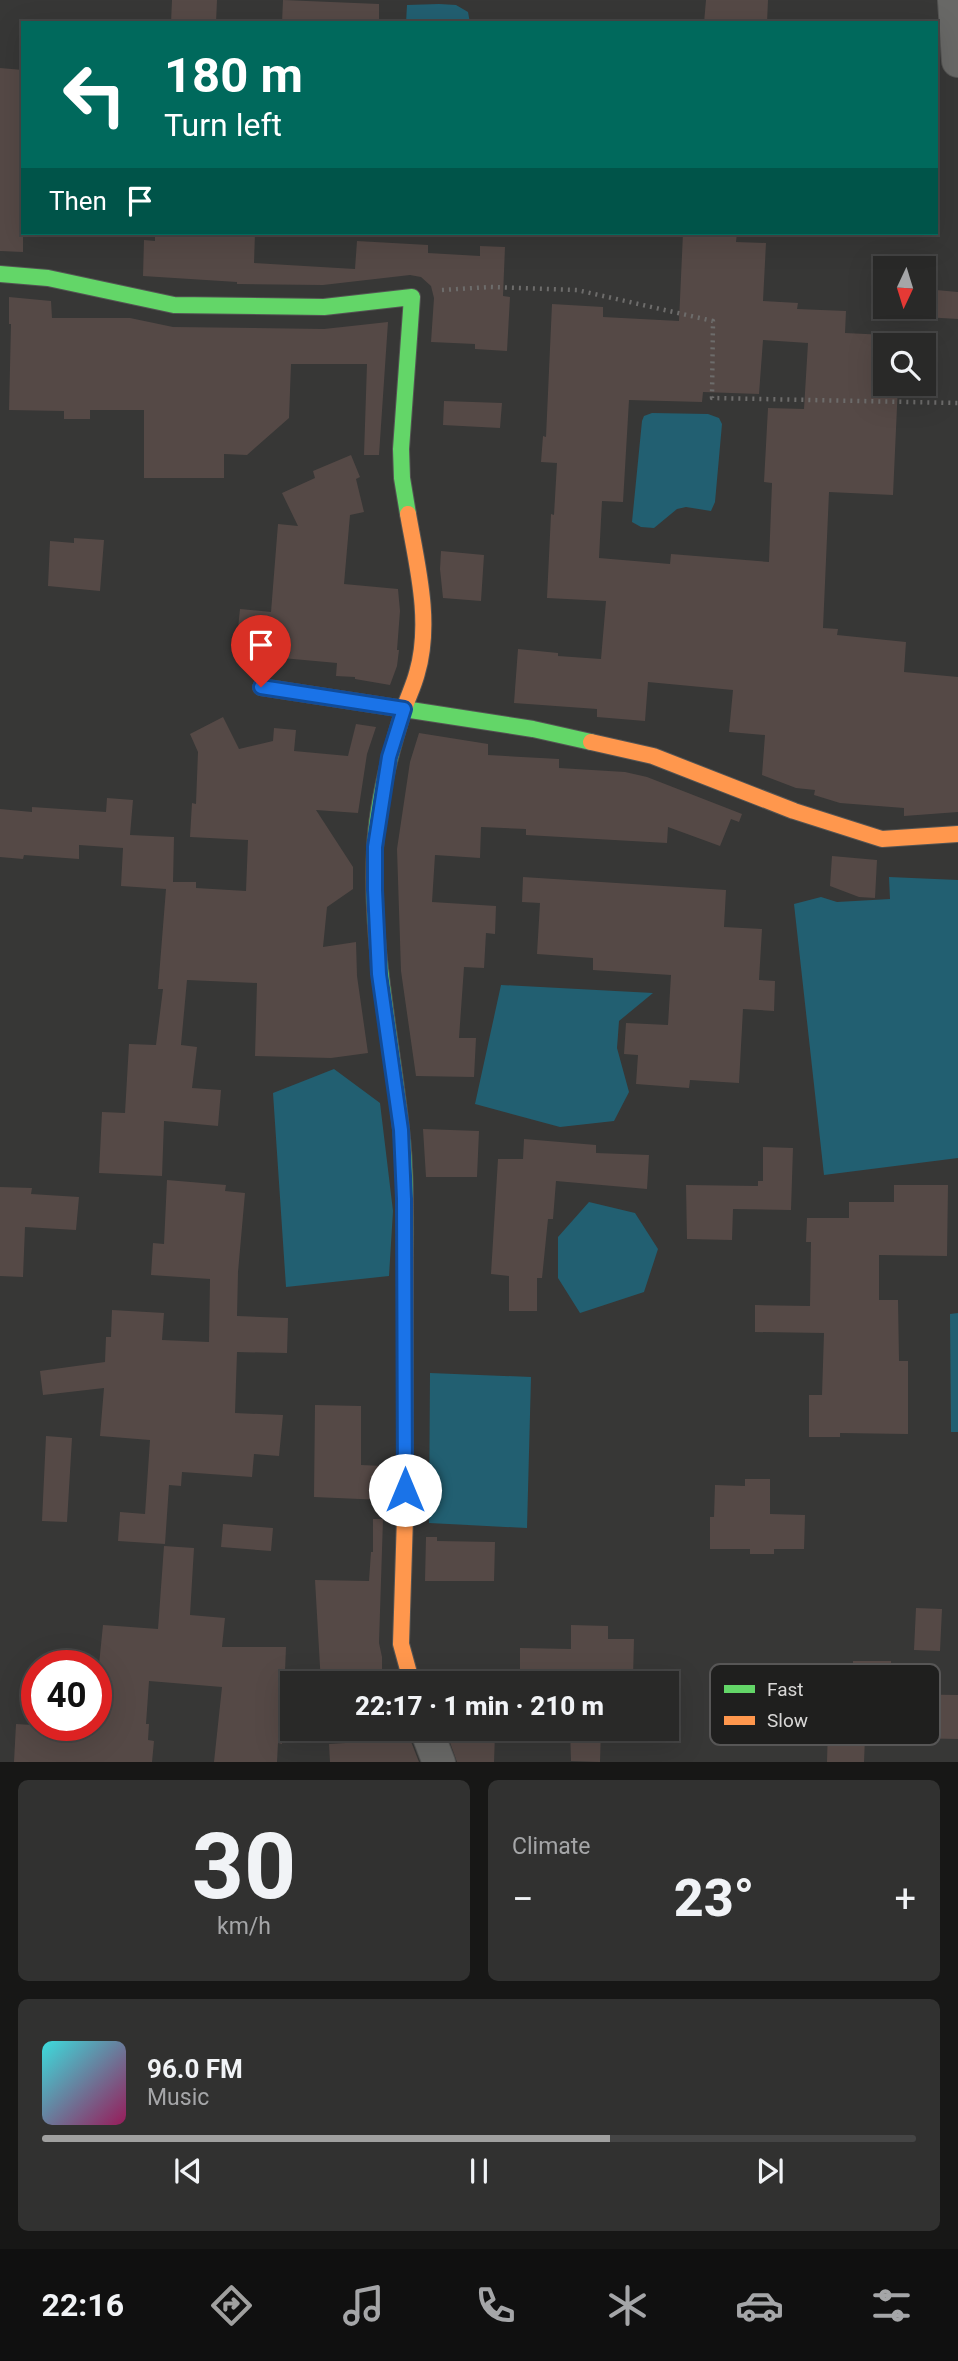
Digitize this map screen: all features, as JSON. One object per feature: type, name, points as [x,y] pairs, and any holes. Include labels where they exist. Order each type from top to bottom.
[{"type":"street","points":[[954,0],[958,61]]},
{"type":"street","points":[[0,274],[48,278],[174,305],[324,307],[412,297],[401,449],[402,478],[421,591],[423,634],[418,671],[389,757],[375,847],[379,974],[401,1130],[405,1213],[405,1517],[401,1644],[408,1671]]},
{"type":"street","points":[[261,687],[533,729],[653,756],[794,811],[882,839],[958,834]]},
{"type":"street","points":[[431,1741],[439,1762]]},
{"type":"path","points":[[412,297],[442,290],[490,287],[577,290],[713,321],[712,398],[958,403]]},
{"type":"water","points":[[407,5],[456,5],[468,12],[470,21],[406,21]]},
{"type":"water","points":[[652,413],[708,414],[719,418],[722,424],[715,502],[711,511],[686,507],[677,509],[654,528],[641,527],[632,522],[642,421],[644,416]]},
{"type":"water","points":[[889,877],[958,880],[958,1158],[824,1175],[794,904],[821,897],[837,902],[890,899]]},
{"type":"water","points":[[501,985],[653,993],[619,1021],[617,1048],[629,1092],[614,1121],[560,1127],[475,1104]]},
{"type":"water","points":[[334,1069],[380,1103],[393,1211],[389,1276],[286,1287],[273,1093]]},
{"type":"water","points":[[589,1202],[635,1213],[658,1249],[644,1292],[580,1313],[558,1278],[558,1237]]},
{"type":"water","points":[[958,1313],[958,1432],[951,1432],[950,1314]]},
{"type":"water","points":[[430,1373],[531,1377],[527,1528],[429,1523]]},
{"type":"building","points":[[172,0],[217,0],[216,21],[171,21]]},
{"type":"building","points":[[283,0],[379,4],[379,21],[282,21]]},
{"type":"building","points":[[706,0],[768,0],[767,21],[704,21]]},
{"type":"building","points":[[0,68],[21,70],[23,252],[0,251]]},
{"type":"building","points":[[155,235],[255,235],[254,263],[355,269],[357,241],[428,245],[428,253],[480,256],[480,246],[505,247],[503,296],[510,297],[507,351],[475,349],[475,344],[431,342],[434,298],[431,286],[421,277],[410,275],[323,285],[237,284],[143,276],[144,240],[155,241]]},
{"type":"building","points":[[683,235],[737,235],[736,242],[766,243],[763,301],[798,303],[797,309],[846,311],[845,333],[873,334],[873,396],[898,396],[893,495],[829,492],[823,628],[838,629],[837,635],[906,642],[904,672],[958,677],[958,812],[904,816],[904,808],[840,803],[814,795],[815,790],[796,788],[762,775],[765,735],[729,732],[733,690],[648,682],[645,721],[597,717],[597,709],[514,703],[518,649],[558,653],[558,656],[601,659],[606,601],[547,598],[551,514],[554,515],[557,463],[541,462],[543,436],[546,437],[552,304],[603,307],[603,317],[679,321]],"holes":[[[763,340],[808,343],[804,409],[768,408],[764,482],[772,483],[769,562],[671,554],[670,564],[599,558],[602,501],[623,502],[629,400],[702,402],[703,392],[759,394]]]},
{"type":"building","points":[[936,290],[958,292],[958,319],[936,318]]},
{"type":"building","points":[[9,297],[51,301],[52,318],[130,318],[173,327],[324,329],[388,322],[379,455],[364,455],[367,364],[291,364],[289,418],[247,455],[224,454],[224,478],[144,478],[144,410],[90,410],[90,419],[64,419],[64,411],[9,410]]},
{"type":"building","points":[[444,401],[502,403],[500,428],[443,425]]},
{"type":"building","points":[[351,455],[360,477],[356,479],[364,512],[350,515],[344,584],[398,589],[399,650],[390,685],[355,677],[336,676],[337,663],[282,658],[281,663],[235,658],[240,609],[271,612],[278,524],[298,526],[282,493],[315,478],[313,471]]},
{"type":"building","points":[[74,538],[104,540],[100,591],[48,586],[50,541],[74,543]]},
{"type":"building","points":[[441,551],[484,555],[481,601],[443,598]]},
{"type":"building","points":[[223,717],[239,749],[273,741],[274,728],[296,730],[294,751],[348,756],[356,724],[376,727],[367,754],[358,813],[316,810],[353,867],[353,889],[327,907],[323,947],[356,942],[357,976],[368,1053],[331,1058],[255,1056],[257,983],[187,980],[181,1045],[197,1047],[192,1088],[221,1090],[218,1126],[164,1121],[162,1176],[99,1173],[102,1112],[125,1113],[129,1044],[156,1045],[163,989],[158,989],[166,889],[121,886],[123,848],[79,845],[79,859],[24,855],[23,859],[0,857],[0,809],[32,812],[32,807],[106,812],[107,798],[133,800],[130,835],[174,837],[173,882],[196,882],[196,888],[246,891],[248,840],[190,837],[192,803],[196,804],[198,752],[190,734]]},
{"type":"building","points":[[419,733],[488,744],[488,755],[559,759],[559,768],[625,772],[647,777],[742,814],[739,822],[731,819],[720,846],[668,827],[667,843],[526,835],[526,829],[481,827],[480,858],[435,855],[432,902],[496,906],[495,934],[486,933],[484,968],[464,967],[459,1038],[476,1038],[474,1077],[416,1076],[401,971],[397,849],[410,762]]},
{"type":"building","points":[[832,856],[877,860],[875,898],[859,897],[830,886]]},
{"type":"building","points":[[523,877],[726,890],[724,927],[762,929],[759,980],[775,981],[774,1011],[743,1009],[739,1083],[690,1080],[689,1088],[636,1084],[638,1055],[624,1054],[626,1023],[668,1025],[671,975],[593,970],[593,958],[537,954],[540,903],[522,902]]},
{"type":"building","points":[[423,1129],[479,1131],[477,1177],[426,1177]]},
{"type":"building","points":[[524,1139],[596,1145],[596,1153],[649,1155],[647,1189],[556,1181],[553,1219],[548,1219],[542,1278],[537,1278],[537,1311],[509,1311],[509,1276],[491,1274],[498,1159],[523,1159]]},
{"type":"building","points":[[763,1147],[793,1148],[791,1210],[733,1209],[732,1240],[687,1239],[686,1185],[758,1186],[758,1181],[763,1181]]},
{"type":"building","points":[[167,1180],[226,1185],[225,1191],[245,1193],[237,1316],[288,1318],[287,1353],[237,1352],[235,1413],[283,1415],[279,1456],[254,1454],[252,1477],[182,1472],[181,1486],[169,1485],[165,1544],[118,1541],[120,1512],[145,1514],[150,1440],[100,1436],[104,1388],[43,1395],[40,1371],[105,1362],[106,1337],[111,1337],[112,1310],[164,1313],[162,1340],[209,1342],[210,1279],[151,1275],[153,1243],[164,1244]]},
{"type":"building","points":[[894,1185],[948,1185],[947,1256],[879,1255],[879,1300],[898,1300],[899,1361],[908,1361],[908,1434],[840,1433],[840,1437],[809,1437],[809,1395],[822,1395],[824,1333],[755,1332],[755,1305],[810,1306],[811,1242],[806,1242],[807,1218],[849,1218],[849,1202],[894,1202]]},
{"type":"building","points":[[0,1187],[32,1188],[31,1194],[79,1197],[76,1230],[25,1227],[23,1277],[0,1276]]},
{"type":"building","points":[[315,1405],[361,1406],[361,1465],[383,1466],[383,1500],[314,1497]]},
{"type":"building","points":[[46,1436],[72,1438],[67,1522],[42,1521]]},
{"type":"building","points":[[745,1479],[770,1479],[770,1514],[805,1515],[804,1549],[774,1549],[774,1554],[750,1554],[750,1549],[710,1549],[710,1517],[714,1517],[715,1485],[745,1486]]},
{"type":"building","points":[[373,1519],[383,1519],[379,1643],[382,1671],[320,1671],[315,1580],[369,1581],[373,1552]]},
{"type":"building","points":[[223,1524],[273,1528],[271,1551],[221,1547]]},
{"type":"building","points":[[426,1537],[437,1537],[437,1541],[495,1542],[494,1581],[425,1581]]},
{"type":"building","points":[[164,1546],[194,1548],[190,1615],[225,1618],[222,1647],[286,1647],[285,1671],[280,1671],[280,1741],[282,1741],[282,1744],[278,1743],[277,1762],[214,1762],[222,1687],[149,1681],[146,1724],[149,1724],[148,1740],[154,1741],[152,1762],[14,1762],[16,1724],[21,1724],[21,1741],[112,1741],[112,1650],[100,1650],[103,1625],[158,1629]]},
{"type":"building","points":[[916,1608],[942,1609],[940,1651],[914,1650]]},
{"type":"building","points":[[571,1625],[608,1626],[608,1639],[634,1639],[633,1671],[520,1671],[520,1648],[571,1649]]},
{"type":"building","points":[[853,1661],[891,1661],[891,1664],[853,1664]]},
{"type":"building","points":[[940,1695],[958,1695],[958,1739],[940,1739]]},
{"type":"building","points":[[411,1741],[419,1762],[330,1762],[329,1744]]},
{"type":"building","points":[[450,1741],[495,1741],[494,1762],[457,1762]]},
{"type":"building","points":[[570,1741],[601,1741],[600,1762],[571,1761]]},
{"type":"building","points":[[827,1745],[865,1745],[864,1762],[827,1762]]},
{"type":"traffic: fast","points":[[0,274],[48,278],[174,305],[324,307],[412,297],[401,449],[402,478],[408,514]]},
{"type":"traffic: fast","points":[[261,687],[391,707]]},
{"type":"traffic: fast","points":[[405,1261],[403,1145],[378,954],[374,884],[376,831],[381,796],[404,709],[533,729],[591,742]]},
{"type":"traffic: slow","points":[[391,707],[404,709],[417,673],[423,634],[422,594],[408,514]]},
{"type":"traffic: slow","points":[[591,742],[653,756],[794,811],[882,839],[958,834]]},
{"type":"traffic: slow","points":[[405,1261],[405,1517],[401,1644],[408,1671]]},
{"type":"route","points":[[261,687],[404,709],[389,757],[375,847],[375,890],[379,974],[401,1130],[404,1199],[405,1490]]}]
